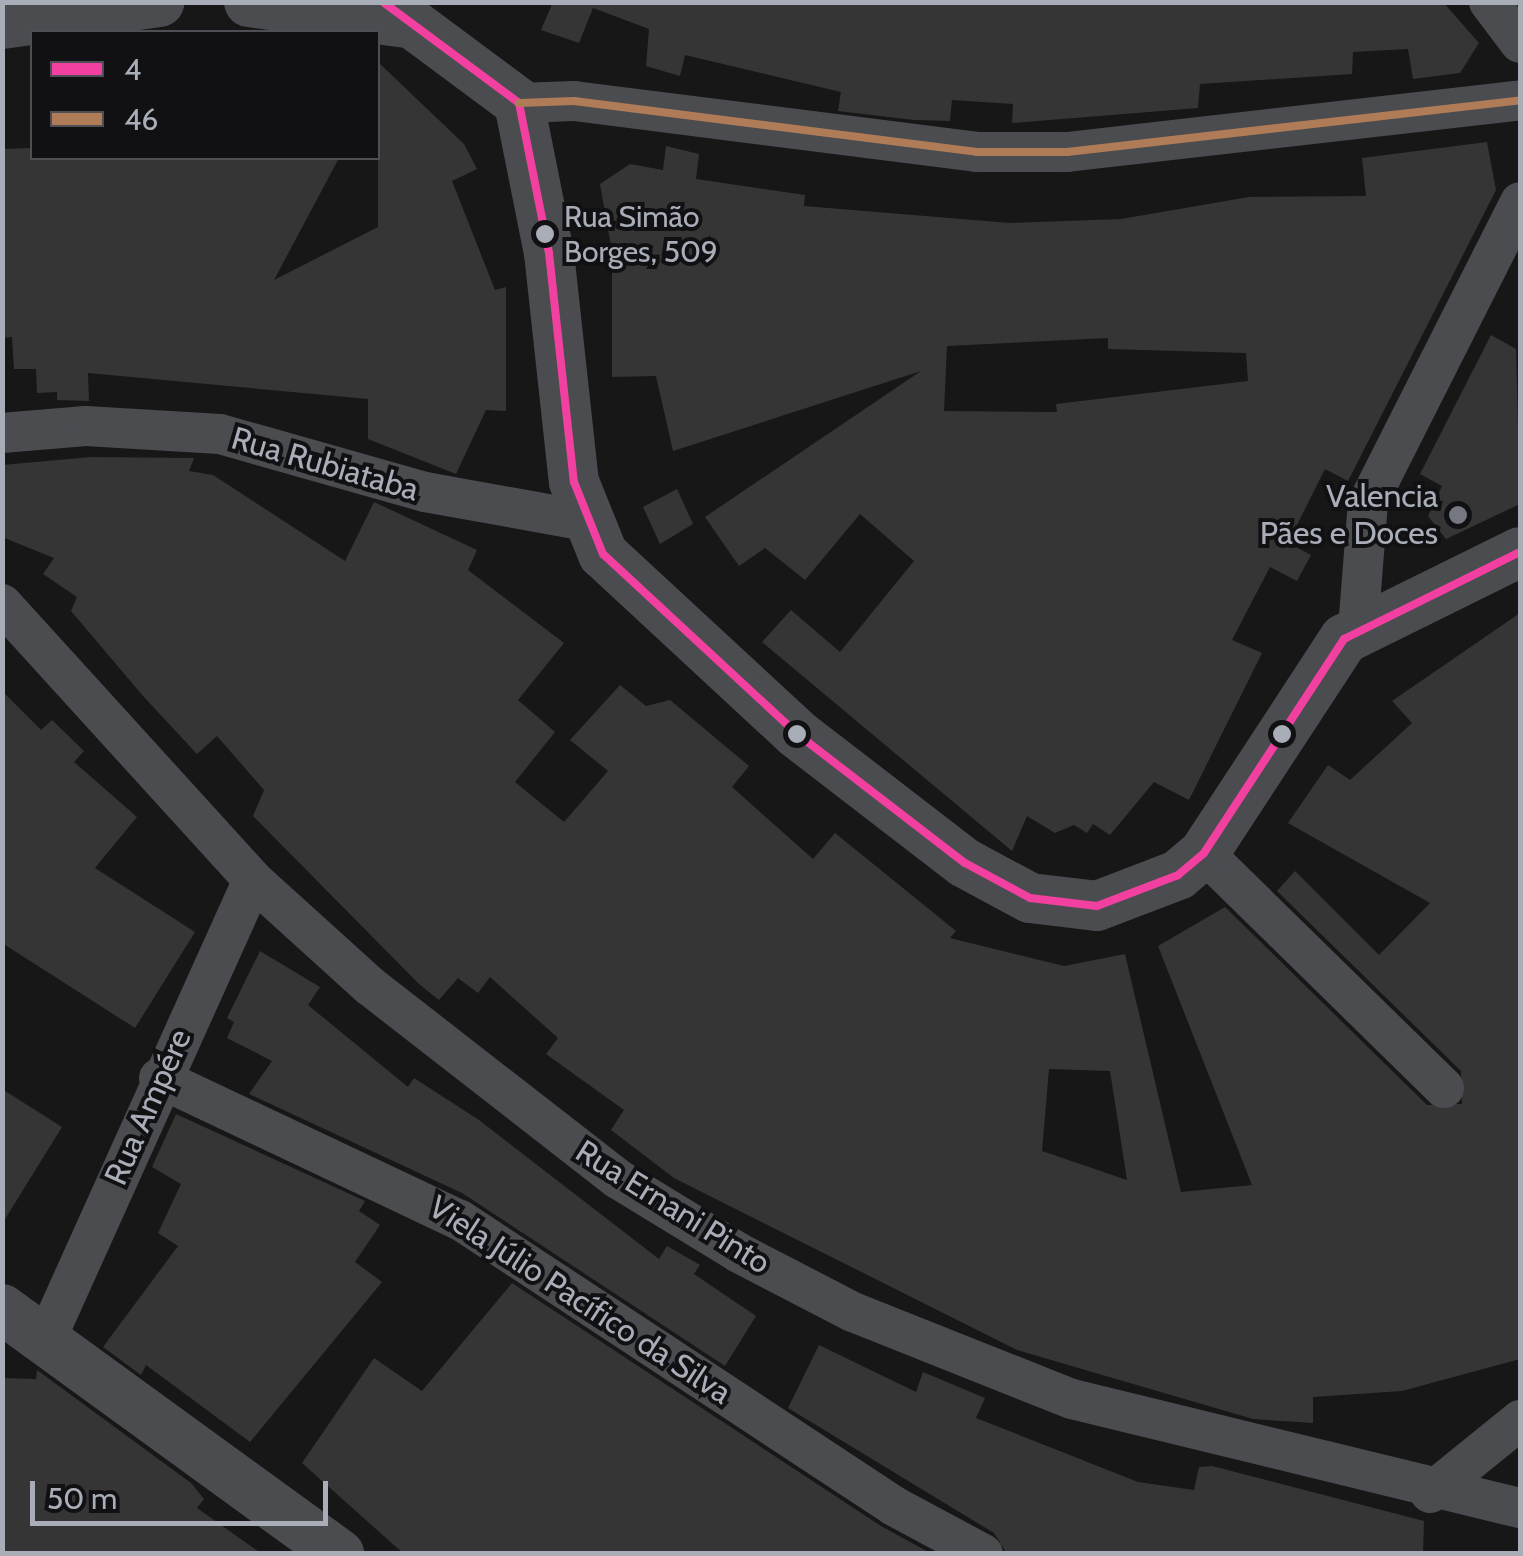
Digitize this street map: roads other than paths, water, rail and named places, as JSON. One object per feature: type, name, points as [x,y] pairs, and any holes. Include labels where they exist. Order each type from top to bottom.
[{"type":"street","points":[[2,24],[159,2]]},
{"type":"street","points":[[249,2],[395,13],[519,104],[574,101],[977,152],[1066,152],[1520,100]]},
{"type":"street","points":[[1489,2],[1520,42]]},
{"type":"street","points":[[519,104],[586,521],[622,578],[796,732],[1000,883],[1062,906],[1097,906],[1158,887],[1204,853],[1327,660],[1358,628],[1520,552]]},
{"type":"street","points":[[1358,628],[1368,503],[1520,202]]},
{"type":"street","name":"Rua Rubiataba","points":[[2,433],[86,426],[220,434],[425,492],[586,521]]},
{"type":"street","name":"Rua Ernani Pinto","points":[[2,604],[253,880],[493,1086],[618,1179],[755,1262],[853,1312],[1072,1399],[1430,1492],[1520,1508]]},
{"type":"street","points":[[1204,853],[1444,1088]]},
{"type":"street","name":"Rua Ampére","points":[[18,1321],[159,1078],[253,880]]},
{"type":"street","name":"Viela Júlio Pacífico da Silva","points":[[159,1078],[460,1220],[894,1506],[983,1554]]},
{"type":"street","points":[[18,1321],[339,1554]]},
{"type":"street","points":[[1430,1492],[1520,1420]]},
{"type":"place","name":"Rua Simão Borges, 509","points":[[545,234]]},
{"type":"place","name":"Valencia Pães e Doces","points":[[1458,515]]}]
